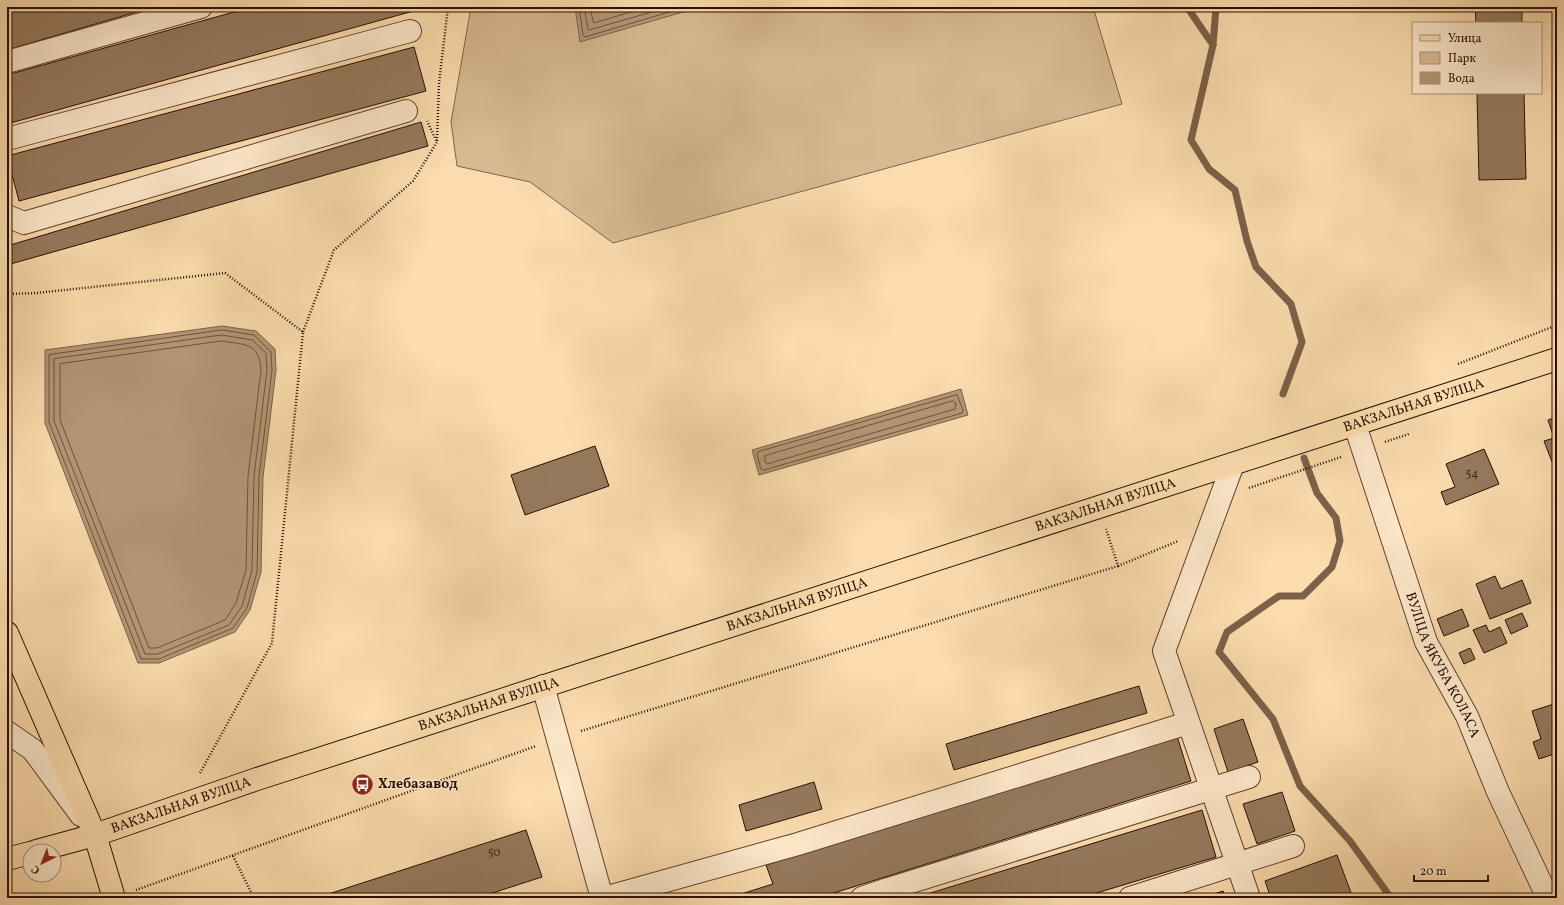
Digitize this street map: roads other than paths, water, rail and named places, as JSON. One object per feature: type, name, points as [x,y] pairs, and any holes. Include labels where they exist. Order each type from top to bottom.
[{"type":"main road","name":"ВАКЗАЛЬНАЯ ВУЛІЦА","points":[[62,844],[95,835],[264,776],[1557,359]]},
{"type":"main road","points":[[7,633],[95,835],[114,898]]},
{"type":"main road","points":[[7,859],[22,855]]},
{"type":"street","points":[[7,62],[201,7]]},
{"type":"street","points":[[7,139],[410,31]]},
{"type":"street","points":[[7,216],[24,223],[406,111]]},
{"type":"street","name":"ВУЛІЦА ЯКУБА КОЛАСА","points":[[1355,425],[1426,642],[1467,716],[1498,792],[1548,898]]},
{"type":"street","points":[[1233,464],[1164,651],[1248,898]]},
{"type":"street","points":[[543,686],[603,898],[798,844],[1188,723]]},
{"type":"street","points":[[7,732],[33,750],[95,835]]},
{"type":"street","points":[[7,749],[33,750]]},
{"type":"street","points":[[862,898],[886,894],[1249,777]]},
{"type":"street","points":[[1130,898],[1294,846]]},
{"type":"water","points":[[575,7],[700,7],[580,42]]},
{"type":"water","points":[[222,326],[256,331],[275,349],[276,370],[263,477],[261,572],[250,610],[235,632],[159,663],[138,663],[45,423],[45,350]]},
{"type":"water","points":[[961,389],[968,415],[759,475],[752,450]]},
{"type":"waterway","points":[[1187,7],[1213,45]]},
{"type":"waterway","points":[[1216,7],[1213,45],[1191,140],[1209,169],[1235,190],[1247,241],[1256,267],[1291,304],[1302,342],[1283,394]]},
{"type":"waterway","points":[[1304,458],[1317,493],[1336,518],[1340,541],[1332,567],[1303,596],[1279,596],[1227,632],[1219,652],[1273,719],[1300,786],[1350,841],[1391,898]]},
{"type":"place","name":"Хлебазавод","points":[[362,784]]}]
